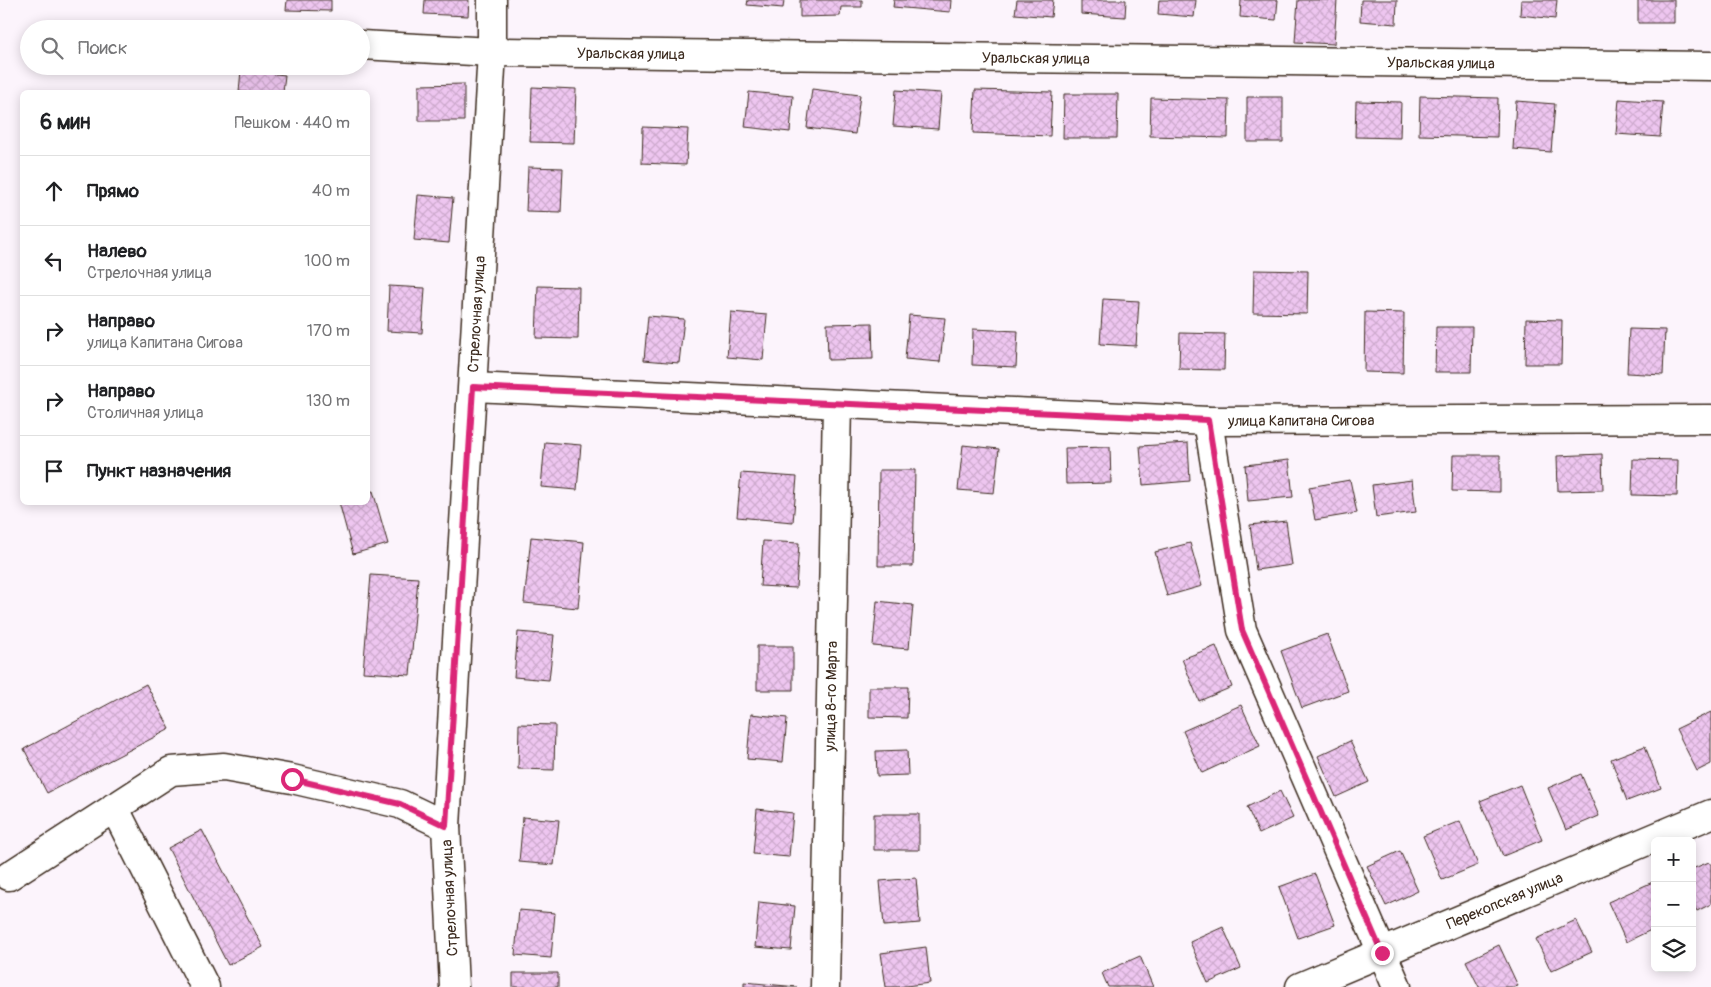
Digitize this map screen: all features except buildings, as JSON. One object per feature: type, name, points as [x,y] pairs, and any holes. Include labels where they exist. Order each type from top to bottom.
[{"type":"street","name":"Стрелочная улица","points":[[454,987],[446,826],[492,52],[492,0]]},
{"type":"street","name":"Уральская улица","points":[[370,45],[492,52],[1711,66]]},
{"type":"street","name":"улица Капитана Сигова","points":[[473,387],[837,405],[1208,420],[1711,419]]},
{"type":"street","name":"улица 8-го Марта","points":[[825,987],[837,405]]},
{"type":"street","points":[[1208,420],[1242,630],[1397,987]]},
{"type":"street","points":[[10,876],[171,771],[224,767],[292,779],[400,804],[446,826]]},
{"type":"street","points":[[114,807],[205,987]]},
{"type":"street","name":"Перекопская улица","points":[[1300,987],[1711,814]]},
{"type":"route","points":[[292,779],[400,804],[446,826],[473,387],[837,405],[1208,420],[1242,630],[1382,953]]}]
